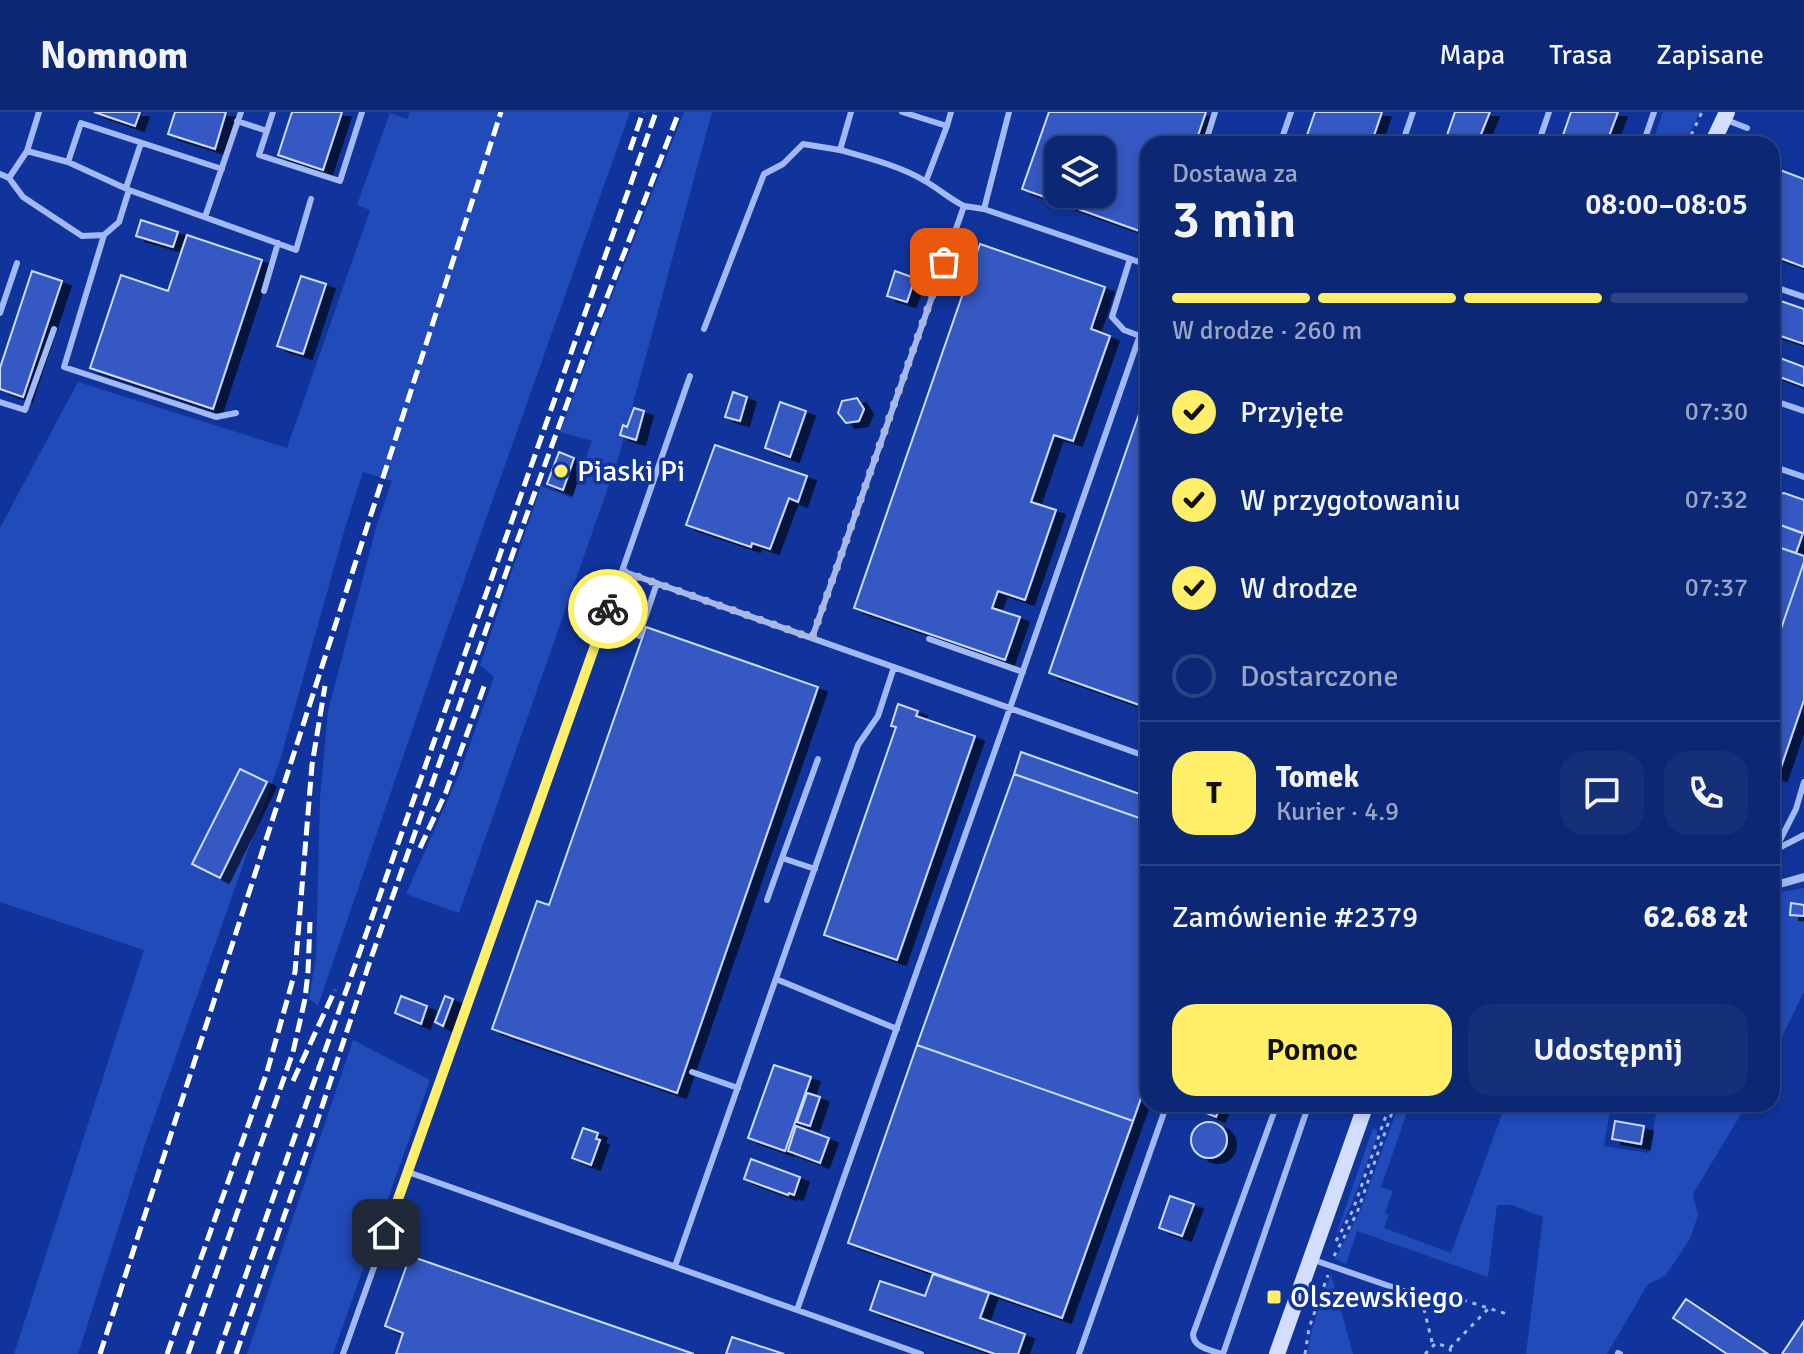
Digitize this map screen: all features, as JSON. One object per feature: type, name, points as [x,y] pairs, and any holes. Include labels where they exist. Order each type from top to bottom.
[{"type":"street","points":[[1716,136],[1726,115]]},
{"type":"street","points":[[1780,884],[1804,877]]},
{"type":"street","points":[[1277,1354],[1323,1263],[1364,1112]]},
{"type":"lane","points":[[9,178],[27,151],[39,112]]},
{"type":"lane","points":[[205,217],[241,112]]},
{"type":"lane","points":[[273,112],[259,155],[340,181],[362,112]]},
{"type":"lane","points":[[840,150],[851,112]]},
{"type":"lane","points":[[902,112],[947,126]]},
{"type":"lane","points":[[926,181],[951,112]]},
{"type":"lane","points":[[984,209],[1009,112]]},
{"type":"lane","points":[[1208,136],[1215,112]]},
{"type":"lane","points":[[1283,136],[1291,112]]},
{"type":"lane","points":[[1405,136],[1413,112]]},
{"type":"lane","points":[[1541,136],[1549,112]]},
{"type":"lane","points":[[1646,136],[1654,112]]},
{"type":"lane","points":[[1726,115],[1747,128]]},
{"type":"lane","points":[[237,121],[267,131]]},
{"type":"lane","points":[[68,162],[81,123],[222,169]]},
{"type":"lane","points":[[141,143],[119,222],[104,235],[64,367],[216,417],[236,413]]},
{"type":"lane","points":[[704,329],[764,174],[783,164],[803,144],[840,150],[904,171],[926,181],[964,206],[984,209],[1140,262]]},
{"type":"lane","points":[[27,151],[68,162],[128,189],[296,250],[311,199]]},
{"type":"lane","points":[[0,174],[9,178],[23,197],[82,236],[104,235]]},
{"type":"lane","points":[[812,638],[964,206]]},
{"type":"lane","points":[[264,291],[278,243]]},
{"type":"lane","points":[[797,1310],[1140,336],[1124,330],[1112,317],[1130,259]]},
{"type":"lane","points":[[0,313],[17,263]]},
{"type":"lane","points":[[1780,289],[1804,297]]},
{"type":"lane","points":[[0,402],[25,410],[54,329]]},
{"type":"lane","points":[[343,1354],[690,376]]},
{"type":"lane","points":[[1780,403],[1804,411]]},
{"type":"lane","points":[[1780,469],[1804,477]]},
{"type":"lane","points":[[622,571],[1140,754]]},
{"type":"lane","points":[[639,636],[657,583]]},
{"type":"lane","points":[[929,639],[1023,672]]},
{"type":"lane","points":[[675,1266],[858,745],[878,716],[894,667]]},
{"type":"lane","points":[[767,900],[818,759]]},
{"type":"lane","points":[[1780,838],[1796,809],[1804,782]]},
{"type":"lane","points":[[1780,847],[1804,835]]},
{"type":"lane","points":[[782,858],[815,869]]},
{"type":"lane","points":[[776,979],[897,1029]]},
{"type":"lane","points":[[692,1072],[738,1088]]},
{"type":"lane","points":[[1079,1354],[1164,1112]]},
{"type":"lane","points":[[1274,1112],[1193,1334],[1196,1344],[1222,1354],[1306,1112]]},
{"type":"lane","points":[[408,1172],[918,1353]]},
{"type":"lane","points":[[1323,1263],[1421,1297]]},
{"type":"path","points":[[1691,136],[1702,112]]},
{"type":"path","points":[[1304,1328],[1323,1263],[1353,1210],[1389,1112]]},
{"type":"path","points":[[1305,1354],[1323,1263],[1333,1257],[1357,1213],[1390,1112]]},
{"type":"path","points":[[1375,1122],[1383,1125]]},
{"type":"path","points":[[1421,1297],[1433,1346]]},
{"type":"path","points":[[1463,1300],[1510,1315]]},
{"type":"path","points":[[1450,1348],[1489,1308]]},
{"type":"path","points":[[1425,1354],[1436,1343],[1450,1348]]},
{"type":"path","points":[[1450,1348],[1451,1354]]},
{"type":"shaded area","points":[[410,112],[630,112],[435,663],[318,1006],[309,998],[316,957],[320,797],[328,711],[377,524],[392,481],[363,472],[281,757],[146,1141],[78,1354],[14,1354],[144,950],[0,902],[0,528],[78,382],[287,448],[370,210],[357,205],[390,113],[407,119]]},
{"type":"shaded area","points":[[684,112],[712,112],[618,459],[459,913],[406,894],[460,772],[494,677],[480,665],[541,486],[572,498],[592,441],[560,432]]},
{"type":"shaded area","points":[[1663,112],[1700,112],[1689,136],[1655,136]]},
{"type":"shaded area","points":[[1804,888],[1804,992],[1780,1041],[1780,892]]},
{"type":"shaded area","points":[[353,1040],[430,1080],[333,1354],[247,1354]]},
{"type":"shaded area","points":[[1396,1112],[1407,1112],[1381,1187],[1393,1191],[1385,1213],[1389,1215],[1384,1228],[1451,1253],[1501,1112],[1610,1112],[1604,1146],[1649,1153],[1657,1112],[1742,1112],[1693,1194],[1698,1215],[1690,1239],[1665,1276],[1648,1284],[1607,1354],[1526,1354],[1543,1217],[1512,1205],[1497,1205],[1488,1277],[1357,1231],[1346,1264],[1335,1259],[1359,1214]]},
{"type":"shaded area","points":[[1373,1128],[1377,1130],[1377,1136],[1351,1206],[1335,1238]]},
{"type":"shaded area","points":[[1331,1274],[1353,1354],[1307,1354],[1312,1329]]},
{"type":"building","points":[[94,112],[140,112],[135,126]]},
{"type":"building","points":[[175,112],[226,112],[215,149],[168,134]]},
{"type":"building","points":[[292,112],[342,112],[323,170],[278,155]]},
{"type":"building","points":[[1049,112],[1206,112],[1198,136],[1140,136],[1140,231],[1075,208],[1116,208],[1116,136],[1044,136],[1044,197],[1022,189]]},
{"type":"building","points":[[1315,112],[1382,112],[1374,136],[1307,136]]},
{"type":"building","points":[[1455,112],[1490,112],[1480,136],[1447,136]]},
{"type":"building","points":[[1571,112],[1618,112],[1609,136],[1563,136]]},
{"type":"building","points":[[1780,170],[1804,179],[1804,267],[1780,258]]},
{"type":"building","points":[[141,220],[178,232],[173,247],[136,236]]},
{"type":"building","points":[[187,235],[262,260],[213,409],[90,368],[121,275],[168,291]]},
{"type":"building","points":[[980,244],[1105,287],[1091,329],[1110,336],[1073,441],[1054,435],[1031,502],[1056,510],[1025,600],[998,591],[992,608],[1020,617],[1005,660],[854,608]]},
{"type":"building","points":[[32,271],[62,281],[23,397],[0,389],[0,368]]},
{"type":"building","points":[[895,271],[915,278],[907,302],[887,296]]},
{"type":"building","points":[[301,276],[326,284],[303,354],[277,346]]},
{"type":"building","points":[[1780,301],[1804,309],[1804,344],[1780,336]]},
{"type":"building","points":[[1780,358],[1804,367],[1804,386],[1780,377]]},
{"type":"building","points":[[733,392],[747,397],[740,421],[725,417]]},
{"type":"building","points":[[857,398],[864,409],[859,421],[846,423],[838,413],[842,401]]},
{"type":"building","points":[[780,402],[806,411],[790,457],[765,448]]},
{"type":"building","points":[[634,408],[644,411],[636,440],[620,435],[623,425],[627,427]]},
{"type":"building","points":[[1140,411],[1140,705],[1049,673]]},
{"type":"building","points":[[715,445],[807,476],[798,502],[789,498],[770,549],[752,543],[751,547],[686,525]]},
{"type":"building","name":"Piaski Pi","points":[[559,452],[574,458],[563,490],[547,484]]},
{"type":"building","points":[[1780,494],[1804,500],[1804,534],[1780,525]]},
{"type":"building","points":[[1780,525],[1803,533],[1796,553],[1780,548]]},
{"type":"building","points":[[1780,548],[1804,556],[1780,632]]},
{"type":"building","points":[[1804,562],[1804,700],[1780,770],[1780,632]]},
{"type":"building","points":[[646,627],[818,687],[677,1093],[492,1029],[537,901],[549,905]]},
{"type":"building","points":[[898,704],[918,711],[916,716],[975,736],[897,960],[824,935],[896,727],[891,726]]},
{"type":"building","points":[[1021,752],[1140,794],[1140,818],[1014,774]]},
{"type":"building","points":[[240,769],[267,782],[220,878],[192,864]]},
{"type":"building","points":[[1014,774],[1140,818],[1140,1101],[1133,1121],[917,1045]]},
{"type":"building","points":[[1791,903],[1804,905],[1804,916],[1790,915]]},
{"type":"building","points":[[401,996],[427,1006],[421,1024],[395,1013]]},
{"type":"building","points":[[445,996],[453,999],[443,1026],[435,1022]]},
{"type":"building","points":[[917,1045],[1133,1121],[1062,1318],[848,1243]]},
{"type":"building","points":[[774,1065],[811,1077],[785,1151],[748,1138]]},
{"type":"building","points":[[807,1093],[820,1097],[810,1126],[797,1122]]},
{"type":"building","points":[[1615,1121],[1644,1126],[1641,1144],[1612,1139]]},
{"type":"building","points":[[1209,1122],[1222,1127],[1227,1140],[1222,1153],[1209,1158],[1196,1153],[1191,1140],[1196,1127]]},
{"type":"building","points":[[796,1126],[829,1138],[820,1163],[788,1151]]},
{"type":"building","points":[[583,1128],[598,1133],[596,1139],[600,1140],[591,1165],[572,1158]]},
{"type":"building","points":[[751,1159],[800,1177],[794,1195],[744,1179]]},
{"type":"building","points":[[1170,1196],[1194,1204],[1182,1236],[1159,1228]]},
{"type":"building","points":[[410,1256],[694,1354],[396,1354],[403,1333],[385,1326]]},
{"type":"building","points":[[933,1274],[989,1293],[980,1318],[1025,1334],[1018,1354],[995,1354],[870,1310],[880,1281],[925,1296]]},
{"type":"building","points":[[1686,1299],[1768,1354],[1727,1354],[1673,1318]]},
{"type":"building","points":[[1804,1321],[1804,1354],[1782,1354]]},
{"type":"building","points":[[732,1337],[784,1354],[726,1354]]},
{"type":"railway","points":[[100,1354],[501,112]]},
{"type":"railway","points":[[630,150],[643,112]]},
{"type":"railway","points":[[218,1354],[656,112]]},
{"type":"railway","points":[[510,561],[588,346],[679,112]]},
{"type":"railway","points":[[236,1354],[513,553]]},
{"type":"railway","points":[[420,848],[446,792],[486,681]]},
{"type":"railway","points":[[167,1354],[267,1072],[295,972],[312,765],[325,686]]},
{"type":"railway","points":[[188,1354],[293,1052],[305,999],[310,922]]},
{"type":"railway","points":[[293,1081],[335,990]]},
{"type":"way so far","points":[[608,609],[622,571],[812,638],[944,262]]},
{"type":"place","name":"Piaski Pi","points":[[561,471]]},
{"type":"place","name":"Olszewskiego","points":[[1274,1297]]},
{"type":"route","points":[[386,1233],[608,609]]}]
